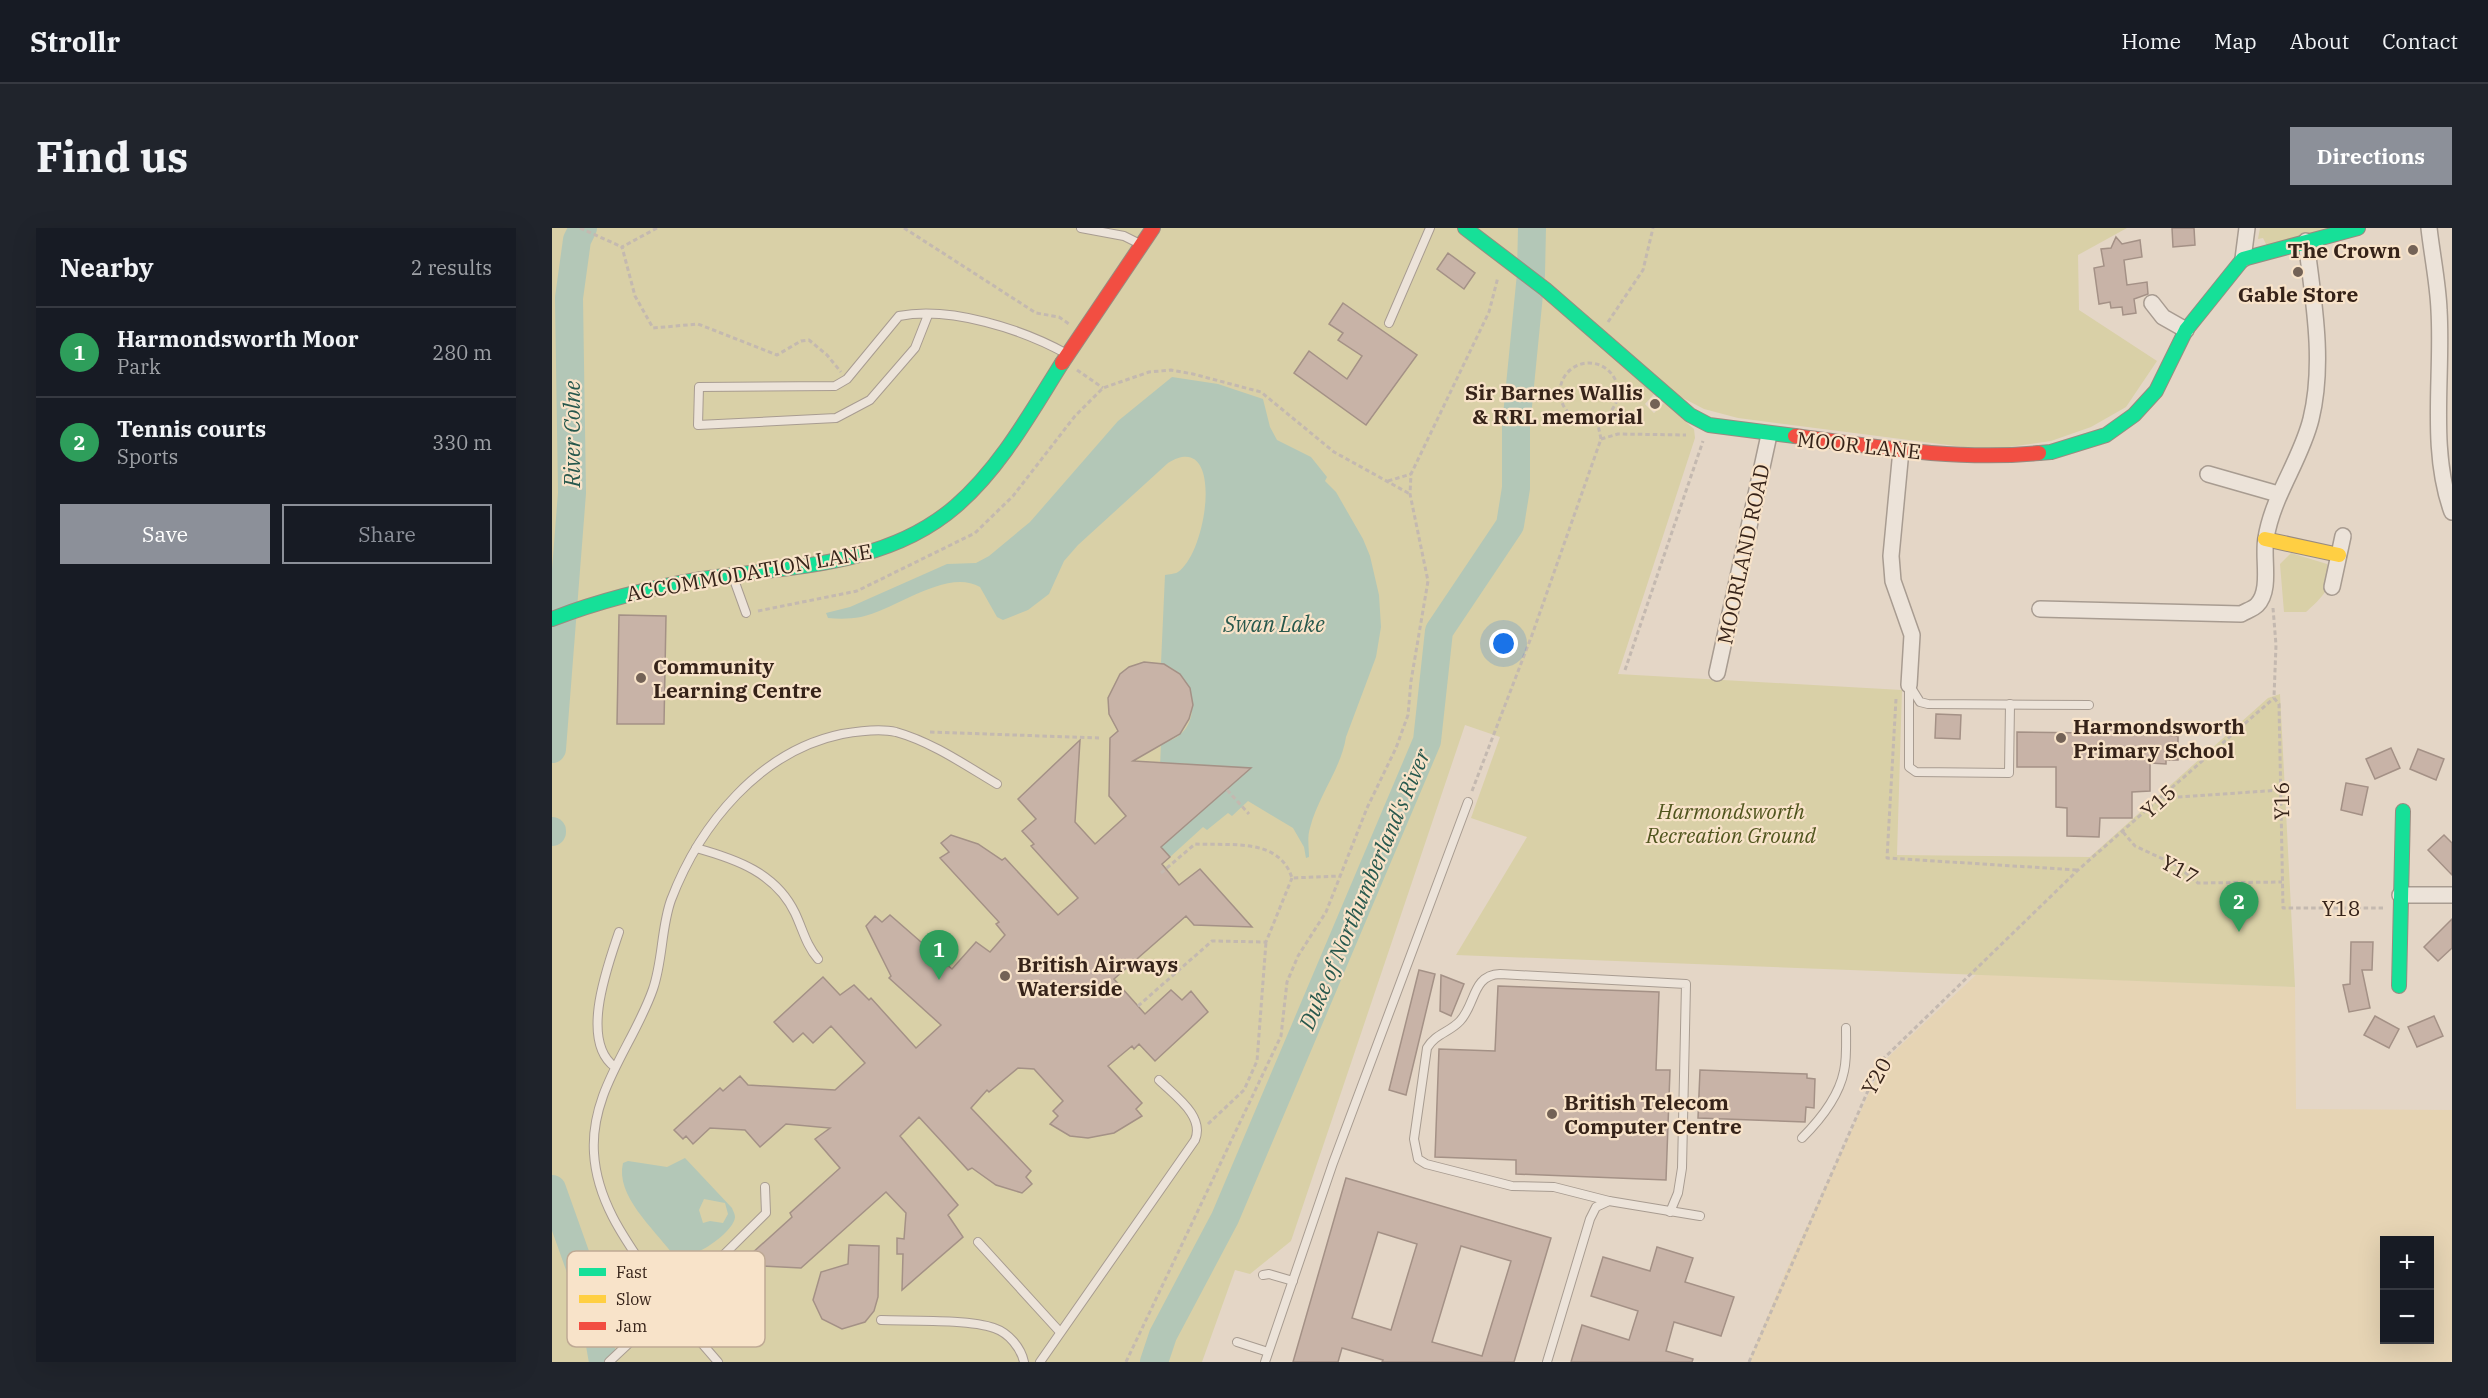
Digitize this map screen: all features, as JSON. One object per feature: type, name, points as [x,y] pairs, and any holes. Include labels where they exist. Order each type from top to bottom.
[{"type":"street","name":"ACCOMMODATION LANE","points":[[552,619],[578,607],[624,593],[859,556],[911,539],[964,500],[1016,438],[1070,360],[1083,334],[1153,228]]},
{"type":"street","name":"MOOR LANE","points":[[1465,228],[1545,289],[1690,415],[1707,425],[1769,435],[1901,450],[2008,456],[2051,452],[2106,435],[2134,415],[2156,391],[2186,330],[2240,263]]},
{"type":"street","points":[[2247,228],[2240,263],[2306,241],[2358,228]]},
{"type":"street","points":[[2429,228],[2439,309],[2440,456],[2444,490],[2452,512]]},
{"type":"street","points":[[2040,609],[2241,614],[2258,605],[2264,591],[2265,539],[2278,494],[2311,420],[2317,378],[2313,299],[2306,241]]},
{"type":"street","points":[[2152,303],[2163,317],[2186,330]]},
{"type":"street","name":"MOORLAND ROAD","points":[[1717,673],[1769,435]]},
{"type":"street","points":[[1901,450],[1891,556],[1893,581],[1912,635],[1909,685]]},
{"type":"street","points":[[2208,474],[2278,494]]},
{"type":"street","points":[[2332,587],[2343,536]]},
{"type":"street","points":[[2265,539],[2339,555]]},
{"type":"street","points":[[2399,986],[2403,811]]},
{"type":"street","points":[[2400,901],[2452,895]]},
{"type":"lane","points":[[1082,228],[1124,236],[1142,246]]},
{"type":"lane","points":[[1389,323],[1430,228]]},
{"type":"lane","points":[[928,315],[915,348],[870,400],[836,418],[698,425],[699,387],[835,386],[848,380],[900,316],[928,315],[956,315],[1008,330],[1070,360]]},
{"type":"lane","points":[[1693,435],[1707,425]]},
{"type":"lane","points":[[732,576],[746,613]]},
{"type":"lane","points":[[1909,685],[1915,696],[1924,703],[2090,705]]},
{"type":"lane","points":[[1909,685],[1909,766],[1916,772],[2009,773],[2010,704]]},
{"type":"lane","points":[[634,1251],[611,1216],[596,1173],[595,1129],[601,1096],[654,987],[671,901],[711,824],[747,783],[795,750],[819,739],[858,732],[895,732],[930,745],[997,784]]},
{"type":"lane","points":[[1265,1362],[1333,1162],[1468,801]]},
{"type":"lane","points":[[696,849],[735,859],[766,877],[795,912],[808,947],[818,959]]},
{"type":"lane","points":[[615,1067],[608,1062],[602,1043],[598,1000],[619,932]]},
{"type":"lane","points":[[1670,1212],[1678,1193],[1682,1168],[1686,984],[1500,974],[1484,978],[1477,986],[1460,1021],[1436,1037],[1427,1048],[1414,1139],[1418,1159],[1426,1164],[1512,1186],[1554,1187],[1609,1201],[1670,1212],[1700,1216]]},
{"type":"lane","points":[[1802,1138],[1815,1125],[1830,1102],[1844,1071],[1846,1028]]},
{"type":"lane","points":[[1040,1362],[1191,1148],[1198,1134],[1193,1115],[1160,1080]]},
{"type":"lane","points":[[728,1251],[766,1214],[765,1188]]},
{"type":"lane","points":[[1547,1362],[1590,1219],[1596,1207],[1609,1201]]},
{"type":"lane","points":[[978,1242],[1060,1332]]},
{"type":"lane","points":[[1263,1275],[1269,1274],[1293,1281]]},
{"type":"lane","points":[[881,1320],[995,1328],[1012,1340],[1022,1353],[1024,1362]]},
{"type":"lane","points":[[1237,1342],[1268,1352]]},
{"type":"lane","points":[[609,1362],[625,1347]]},
{"type":"lane","points":[[705,1347],[718,1362]]},
{"type":"path","points":[[580,228],[622,247]]},
{"type":"path","points":[[622,247],[657,228]]},
{"type":"path","points":[[904,228],[1036,313],[1059,317],[1083,334]]},
{"type":"path","points":[[1596,334],[1612,318],[1643,270],[1653,228]]},
{"type":"path","points":[[622,247],[635,296],[653,328],[698,324],[777,355],[801,341],[809,340],[827,355],[848,380]]},
{"type":"path","points":[[1126,1362],[1281,1036],[1287,982],[1298,956],[1326,912],[1339,876],[1408,715],[1412,670],[1428,581],[1410,494],[1411,474],[1489,312],[1500,270],[1499,255]]},
{"type":"path","points":[[1070,360],[1103,388]]},
{"type":"path","points":[[1581,364],[1600,364],[1608,369],[1618,386],[1616,405],[1610,413],[1597,420],[1582,421],[1574,417],[1562,402],[1559,393],[1565,375],[1581,364]]},
{"type":"path","points":[[746,613],[857,591],[975,533],[1013,496],[1075,416],[1103,388],[1127,377],[1171,370],[1261,392],[1334,452],[1410,494]]},
{"type":"path","points":[[1468,801],[1532,635],[1601,440],[1597,420]]},
{"type":"path","points":[[1625,670],[1707,425]]},
{"type":"path","points":[[1601,440],[1618,434],[1693,435]]},
{"type":"path","points":[[1387,481],[1411,474]]},
{"type":"path","name":"Y16","points":[[2264,591],[2273,602],[2276,645],[2274,698],[2279,704],[2283,908]]},
{"type":"path","points":[[1909,685],[1896,690],[1887,858],[2078,870]]},
{"type":"path","name":"Y15","points":[[2122,832],[2274,698]]},
{"type":"path","points":[[928,732],[1099,738]]},
{"type":"path","points":[[1227,790],[1249,814]]},
{"type":"path","points":[[2161,798],[2281,790]]},
{"type":"path","name":"Y20","points":[[1749,1362],[1881,1061],[2078,870],[2122,832]]},
{"type":"path","name":"Y17","points":[[2122,832],[2135,846],[2176,866],[2198,883],[2282,882]]},
{"type":"path","points":[[1161,873],[1195,844],[1242,846],[1274,852],[1289,867],[1292,878],[1266,942],[1257,1061],[1244,1090],[1198,1134]]},
{"type":"path","points":[[1292,878],[1339,876]]},
{"type":"path","name":"Y18","points":[[2283,908],[2400,901]]},
{"type":"path","points":[[1138,1006],[1212,941],[1266,942]]},
{"type":"shaded area","points":[[1977,974],[2295,987],[2296,1109],[2452,1110],[2452,1362],[1749,1362],[1786,1271],[1884,1061]]},
{"type":"green space","points":[[552,228],[2127,228],[2078,255],[2079,310],[2157,361],[2126,407],[2091,427],[2051,441],[1987,450],[1738,418],[1704,409],[1679,396],[1531,274],[1516,426],[1516,488],[1510,525],[1439,631],[1427,741],[1225,1218],[1163,1335],[1154,1362],[552,1362]]},
{"type":"green space","points":[[2260,228],[2337,228],[2267,246],[2263,238],[2258,239]]},
{"type":"green space","name":"Harmondsworth Recreation Ground","points":[[1537,290],[1654,394],[1645,404],[1654,413],[1664,403],[1694,429],[1695,438],[1618,674],[1902,690],[1897,855],[2090,857],[2268,698],[2280,694],[2295,987],[1456,955],[1527,837],[1471,818],[1500,737],[1465,725],[1291,1241],[1250,1274],[1235,1270],[1202,1362],[1160,1362],[1169,1338],[1230,1220],[1431,743],[1448,635],[1518,529],[1523,500]]},
{"type":"green space","points":[[2291,553],[2327,564],[2329,579],[2326,591],[2306,612],[2284,612],[2280,564]]},
{"type":"water","name":"Swan Lake","points":[[1172,377],[1218,384],[1263,399],[1270,427],[1277,440],[1311,457],[1327,477],[1325,481],[1336,492],[1370,556],[1379,595],[1381,627],[1376,657],[1339,760],[1314,816],[1309,835],[1309,857],[1306,858],[1304,847],[1293,828],[1248,801],[1232,816],[1228,813],[1207,830],[1203,827],[1170,857],[1161,847],[1251,768],[1174,763],[1160,767],[1161,743],[1175,738],[1185,729],[1191,718],[1190,692],[1184,680],[1174,670],[1161,663],[1165,575],[1178,572],[1189,560],[1203,519],[1206,497],[1204,477],[1198,462],[1186,457],[1168,463],[1078,545],[1064,561],[1049,594],[1028,610],[1003,620],[997,617],[980,587],[967,583],[952,583],[937,586],[861,617],[828,618],[826,613],[850,607],[947,564],[976,563],[989,556],[1030,522],[1118,421]]},
{"type":"water","points":[[685,1158],[732,1208],[735,1215],[733,1223],[719,1238],[700,1251],[670,1251],[630,1199],[622,1175],[623,1163],[628,1161],[667,1167]],"holes":[[[704,1199],[725,1203],[728,1214],[723,1223],[710,1221],[703,1223],[699,1210]]]},
{"type":"building","points":[[2172,228],[2194,228],[2195,245],[2173,247]]},
{"type":"building","points":[[2116,237],[2122,244],[2140,240],[2142,257],[2124,260],[2127,285],[2147,282],[2148,294],[2134,299],[2136,313],[2123,315],[2122,307],[2111,308],[2110,302],[2099,304],[2094,268],[2104,266],[2101,249],[2111,248]]},
{"type":"building","points":[[1448,253],[1475,273],[1464,289],[1437,269]]},
{"type":"building","points":[[1343,303],[1417,355],[1366,425],[1294,373],[1309,351],[1347,379],[1362,356],[1338,340],[1343,333],[1329,324]]},
{"type":"building","name":"Community Learning Centre","points":[[619,615],[666,616],[664,724],[617,724]]},
{"type":"building","name":"British Airways Waterside","points":[[1144,662],[1164,664],[1180,674],[1190,688],[1193,705],[1189,719],[1180,734],[1133,761],[1251,768],[1161,847],[1170,857],[1162,864],[1179,885],[1200,869],[1252,927],[1194,925],[1186,916],[1114,979],[1145,1014],[1171,990],[1182,1000],[1191,991],[1208,1012],[1155,1061],[1139,1044],[1134,1049],[1132,1046],[1108,1066],[1142,1103],[1136,1109],[1142,1116],[1114,1133],[1088,1138],[1070,1136],[1050,1124],[1058,1116],[1053,1111],[1063,1101],[1034,1069],[1018,1068],[989,1092],[987,1090],[971,1108],[1031,1171],[1026,1177],[1032,1184],[1022,1193],[996,1185],[972,1168],[968,1170],[919,1117],[900,1136],[958,1205],[948,1215],[963,1237],[902,1290],[903,1254],[897,1254],[897,1238],[904,1239],[906,1213],[886,1192],[801,1268],[765,1266],[765,1251],[754,1251],[792,1217],[790,1213],[840,1168],[815,1139],[830,1128],[786,1124],[760,1147],[745,1130],[710,1128],[693,1144],[686,1136],[683,1139],[674,1130],[720,1088],[723,1091],[740,1076],[748,1085],[835,1090],[865,1063],[831,1026],[813,1043],[803,1033],[793,1042],[774,1022],[823,977],[840,995],[854,985],[869,1000],[871,998],[916,1048],[941,1025],[889,978],[891,976],[866,926],[875,916],[882,922],[890,915],[952,969],[976,942],[990,952],[1005,935],[996,924],[999,922],[940,858],[949,852],[941,843],[951,835],[978,844],[1002,860],[1005,858],[1058,915],[1078,898],[1031,846],[1034,844],[1022,831],[1036,819],[1018,799],[1080,740],[1075,822],[1095,844],[1126,816],[1109,796],[1110,738],[1118,731],[1109,714],[1108,698],[1120,674],[1129,667]]},
{"type":"building","points":[[1936,714],[1961,715],[1960,739],[1935,738]]},
{"type":"building","points":[[2091,729],[2166,729],[2166,735],[2178,736],[2178,760],[2166,760],[2166,764],[2150,763],[2150,791],[2132,792],[2132,818],[2100,818],[2099,837],[2067,836],[2067,808],[2056,807],[2056,767],[2017,767],[2017,732],[2091,733]]},
{"type":"building","points":[[2391,748],[2400,768],[2375,779],[2366,759]]},
{"type":"building","points":[[2418,749],[2444,759],[2436,780],[2410,769]]},
{"type":"building","points":[[2346,783],[2368,787],[2362,815],[2341,810]]},
{"type":"building","points":[[2444,835],[2452,843],[2452,875],[2428,850]]},
{"type":"building","points":[[2452,919],[2452,948],[2438,961],[2424,947]]},
{"type":"building","points":[[2351,942],[2373,942],[2372,970],[2362,970],[2370,1008],[2349,1012],[2343,985],[2350,984]]},
{"type":"building","points":[[1419,970],[1435,974],[1406,1095],[1389,1090]]},
{"type":"building","points":[[1441,975],[1464,984],[1451,1016],[1440,1011]]},
{"type":"building","name":"British Telecom Computer Centre","points":[[1498,986],[1659,992],[1656,1070],[1670,1070],[1666,1180],[1516,1174],[1516,1160],[1435,1157],[1439,1049],[1495,1051]]},
{"type":"building","points":[[2375,1016],[2399,1029],[2389,1048],[2364,1035]]},
{"type":"building","points":[[2434,1016],[2443,1036],[2417,1047],[2408,1027]]},
{"type":"building","points":[[1700,1070],[1807,1074],[1807,1078],[1815,1079],[1814,1108],[1806,1107],[1805,1122],[1698,1118]]},
{"type":"building","points":[[1346,1178],[1551,1238],[1514,1362],[1382,1362],[1383,1360],[1342,1348],[1338,1362],[1293,1362]],"holes":[[[1378,1232],[1417,1244],[1391,1330],[1352,1318]],[[1461,1246],[1511,1261],[1482,1356],[1432,1342]]]},
{"type":"building","points":[[849,1245],[879,1246],[878,1297],[874,1311],[865,1322],[842,1329],[822,1319],[813,1300],[821,1272],[848,1264]]},
{"type":"building","points":[[1657,1247],[1693,1258],[1685,1282],[1734,1297],[1721,1336],[1674,1322],[1666,1351],[1693,1359],[1692,1362],[1571,1362],[1582,1325],[1629,1340],[1638,1311],[1591,1296],[1603,1257],[1650,1271]]},
{"type":"waterway","name":"River Colne","points":[[552,749],[572,493],[569,298],[577,240],[583,228]]},
{"type":"waterway","name":"Duke of Northumberland's River","points":[[1154,1362],[1163,1335],[1225,1218],[1427,741],[1439,631],[1510,525],[1516,488],[1516,426],[1531,274],[1532,228]]},
{"type":"waterway","name":"River Colne","points":[[552,1189],[574,1251]]},
{"type":"waterway","name":"River Colne","points":[[600,1347],[603,1362]]},
{"type":"traffic: fast","points":[[1465,228],[1545,289],[1690,415],[1709,425],[1795,436]]},
{"type":"traffic: fast","points":[[2039,453],[2051,452],[2106,435],[2134,415],[2156,391],[2186,330],[2243,259],[2358,228]]},
{"type":"traffic: fast","points":[[552,619],[607,600],[645,591],[702,579],[802,566],[868,552],[899,541],[929,526],[972,491],[1001,457],[1062,363]]},
{"type":"traffic: fast","points":[[2399,986],[2403,811]]},
{"type":"traffic: slow","points":[[2265,539],[2339,555]]},
{"type":"traffic: jam","points":[[1062,363],[1153,228]]},
{"type":"traffic: jam","points":[[1795,436],[1947,454],[2039,453]]},
{"type":"place","name":"The Crown","points":[[2413,250]]},
{"type":"place","name":"Gable Store","points":[[2298,272]]},
{"type":"place","name":"Sir Barnes Wallis & RRL memorial","points":[[1655,404]]},
{"type":"place","name":"Community Learning Centre","points":[[641,678]]},
{"type":"place","name":"Harmondsworth Primary School","points":[[2061,738]]},
{"type":"place","name":"Tennis courts","points":[[2239,932]]},
{"type":"place","name":"British Airways Waterside","points":[[1005,976]]},
{"type":"place","name":"Harmondsworth Moor","points":[[939,980]]},
{"type":"place","name":"British Telecom Computer Centre","points":[[1552,1114]]}]
